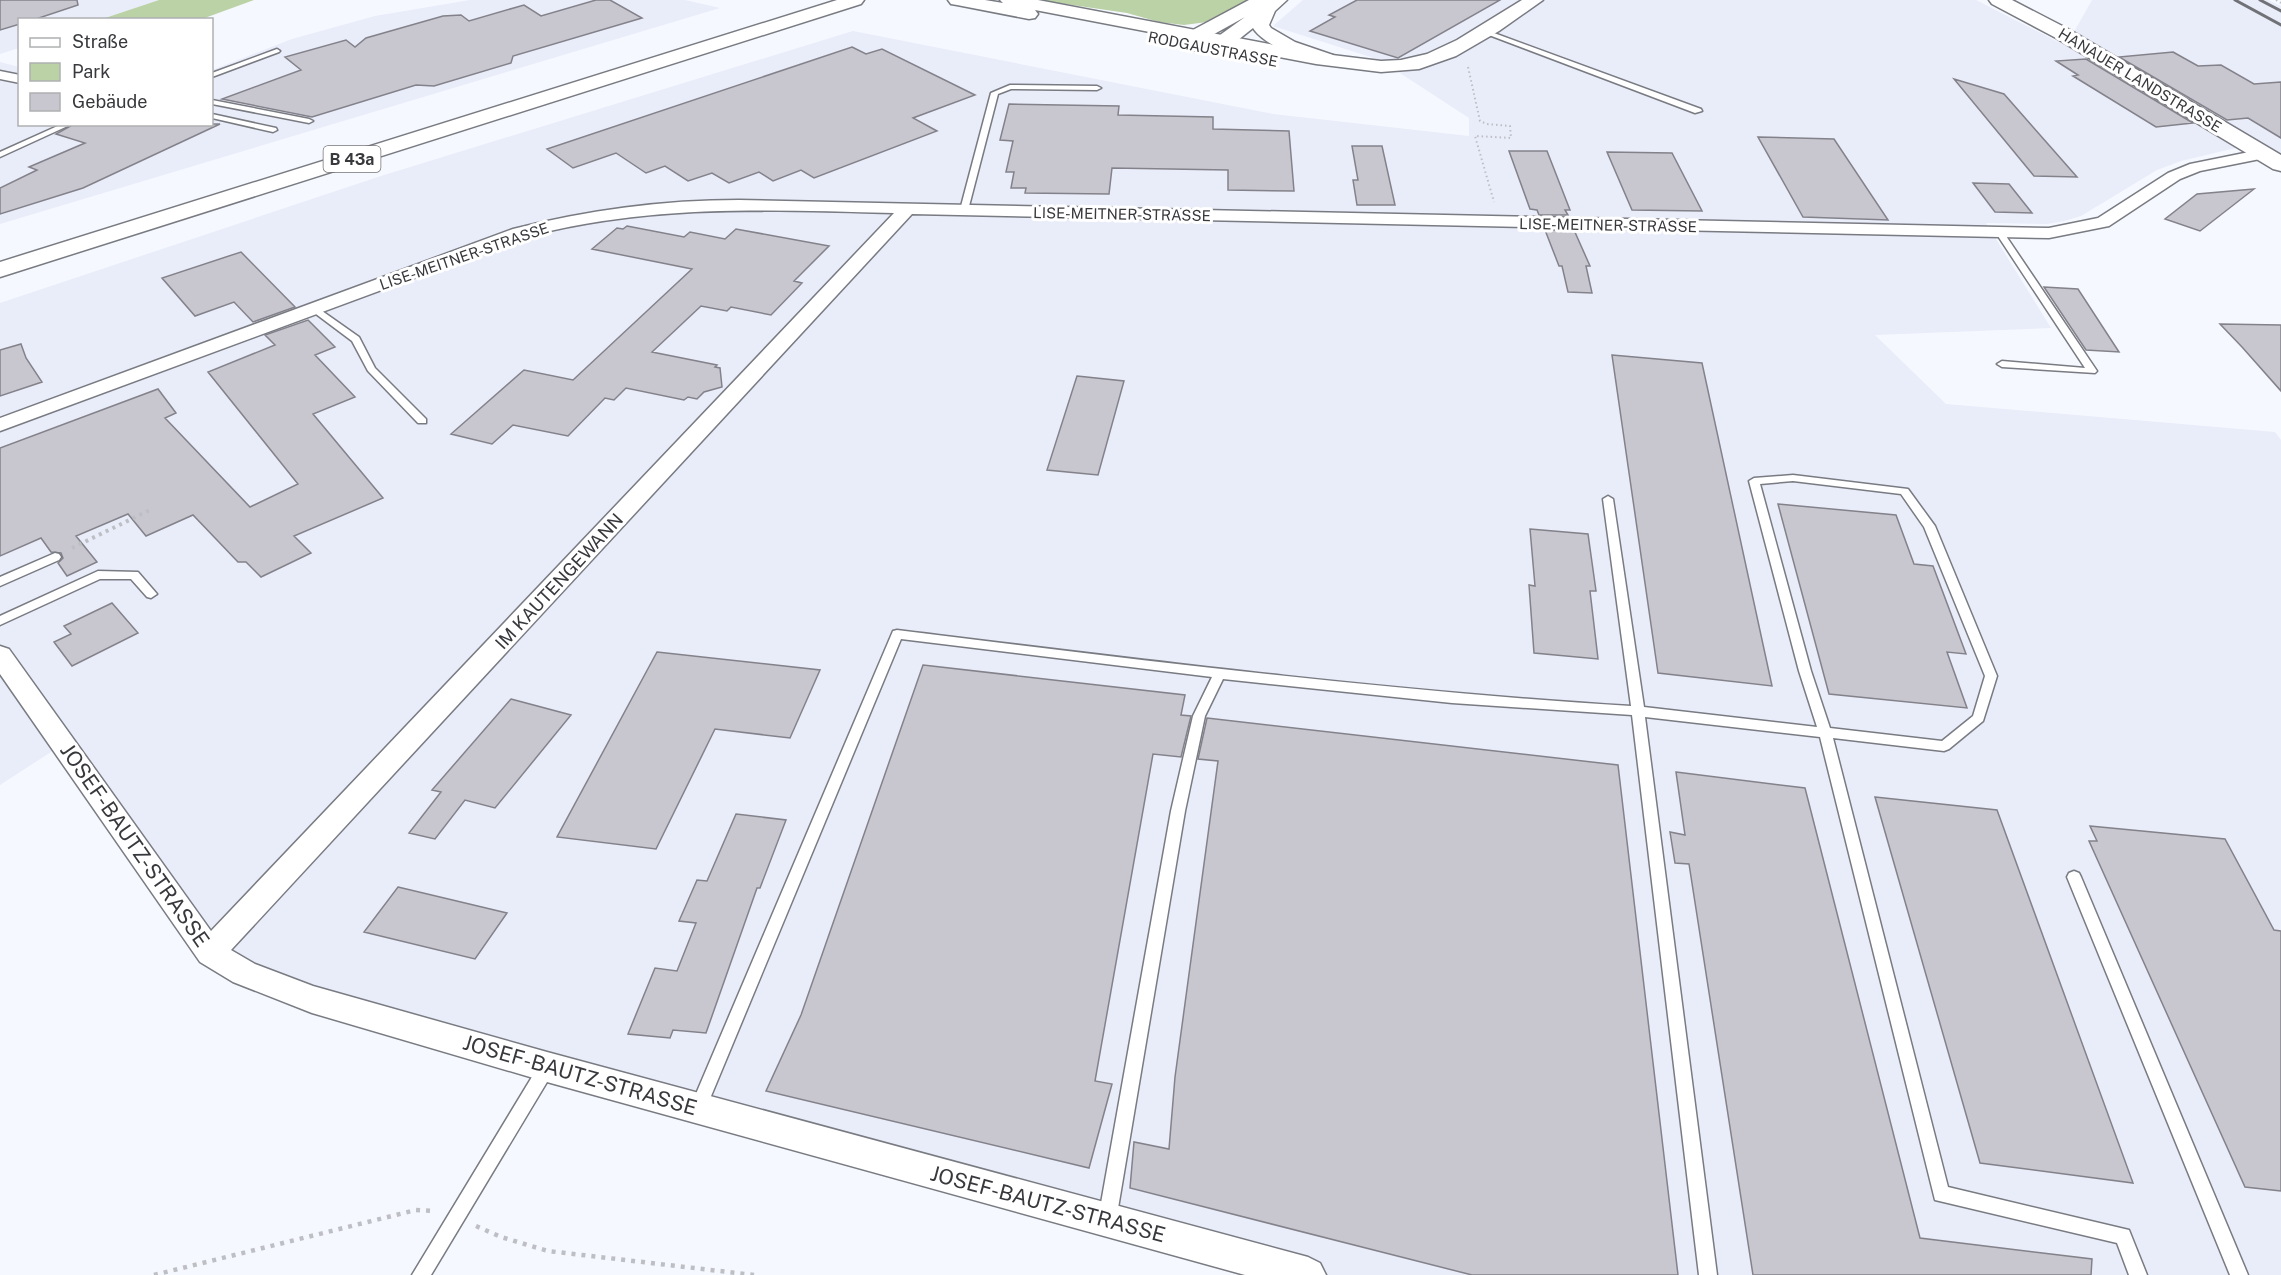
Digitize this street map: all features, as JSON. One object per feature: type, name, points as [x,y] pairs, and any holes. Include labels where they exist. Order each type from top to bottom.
[{"type":"main road","name":"B 43a","points":[[0,253],[814,0]]},
{"type":"main road","name":"B 43a","points":[[0,270],[855,0]]},
{"type":"main road","name":"RODGAUSTRASSE","points":[[957,0],[1198,40]]},
{"type":"main road","name":"RODGAUSTRASSE","points":[[1009,0],[1198,40],[1334,72],[1380,78],[1403,77],[1427,71],[1534,0]]},
{"type":"main road","name":"HANAUER LANDSTRASSE","points":[[1998,0],[2063,34],[2273,159]]},
{"type":"main road","points":[[1198,40],[1269,3]]},
{"type":"main road","points":[[1198,40],[1226,40],[1269,3]]},
{"type":"main road","points":[[1269,3],[1260,24],[1266,34],[1285,44],[1326,59]]},
{"type":"main road","name":"RODGAUSTRASSE","points":[[1226,40],[1326,59],[1376,66],[1406,66],[1435,58],[1474,38]]},
{"type":"street","points":[[0,75],[18,79]]},
{"type":"street","name":"LISE-MEITNER-STRASSE","points":[[0,425],[519,233],[608,213],[696,204],[2049,233],[2103,222],[2174,176],[2214,162],[2273,159]]},
{"type":"street","name":"IM KAUTENGEWANN","points":[[210,953],[908,209]]},
{"type":"street","name":"JOSEF-BAUTZ-STRASSE","points":[[0,655],[210,953],[244,973],[273,986],[547,1067],[1308,1275]]},
{"type":"lane","points":[[1474,38],[1698,111]]},
{"type":"lane","points":[[213,75],[277,51]]},
{"type":"lane","points":[[964,210],[995,93],[1010,87],[1097,88]]},
{"type":"lane","points":[[213,102],[309,121]]},
{"type":"lane","points":[[213,116],[273,130]]},
{"type":"lane","points":[[0,155],[65,126]]},
{"type":"lane","points":[[2000,233],[2092,371],[2002,364]]},
{"type":"lane","points":[[315,309],[356,339],[371,369],[422,421]]},
{"type":"lane","points":[[698,1108],[897,634],[1220,673],[1518,705],[1638,711],[1825,732],[1944,746],[1979,718],[1991,676],[1929,525],[1904,491],[1793,478],[1754,481],[1805,671],[1825,732],[1941,1194],[2123,1236],[2138,1275]]},
{"type":"lane","points":[[1608,499],[1638,711],[1708,1275]]},
{"type":"lane","points":[[0,582],[55,557]]},
{"type":"lane","points":[[0,621],[98,575],[134,575],[152,594]]},
{"type":"lane","points":[[1107,1220],[1178,811],[1199,716],[1220,673]]},
{"type":"lane","points":[[2074,877],[2239,1275]]},
{"type":"lane","points":[[421,1275],[547,1067]]},
{"type":"path","points":[[2276,0],[2281,3]]},
{"type":"path","points":[[1474,38],[1468,63],[1468,75],[1480,121],[1487,124],[1510,126],[1510,138],[1475,136],[1500,223]]},
{"type":"path","points":[[55,557],[152,509]]},
{"type":"path","points":[[154,1275],[416,1210],[432,1210],[501,1237],[548,1251],[754,1275]]},
{"type":"shaded area","points":[[0,0],[159,0],[105,18],[18,18],[18,48],[0,54]]},
{"type":"shaded area","points":[[470,0],[685,0],[720,8],[0,224],[0,62],[18,67],[18,126],[213,126],[213,70],[292,39],[375,16]]},
{"type":"shaded area","points":[[1303,0],[1976,0],[2066,46],[2092,0],[2268,0],[2281,6],[2281,173],[2240,147],[2181,161],[2157,170],[2081,216],[2047,224],[1986,223],[2051,328],[1875,335],[1946,404],[2275,432],[2281,440],[2281,1275],[1308,1275],[244,973],[54,750],[0,785],[0,303],[381,176],[853,31],[1273,114],[1469,136],[1469,118],[1380,60],[1273,26]]},
{"type":"green space","points":[[159,0],[254,0],[205,18],[105,18]]},
{"type":"green space","points":[[1038,0],[1256,0],[1207,22],[1184,25],[1159,22],[1127,13]]},
{"type":"building","points":[[0,0],[77,0],[78,5],[39,18],[18,18],[18,25],[0,30]]},
{"type":"building","points":[[596,0],[610,0],[642,18],[513,56],[511,63],[434,86],[416,85],[312,117],[222,99],[301,70],[285,57],[346,40],[355,47],[366,38],[443,16],[461,15],[469,21],[524,5],[541,16]]},
{"type":"building","points":[[1357,0],[1500,0],[1398,58],[1310,31],[1335,17],[1329,15]]},
{"type":"building","points":[[852,47],[866,54],[882,49],[975,95],[913,118],[937,131],[814,178],[801,170],[773,181],[759,172],[729,183],[712,173],[688,181],[665,166],[646,173],[616,153],[573,168],[547,149]]},
{"type":"building","points":[[2173,52],[2198,66],[2221,65],[2254,84],[2281,82],[2281,138],[2248,118],[2227,120],[2119,57]]},
{"type":"building","points":[[2086,59],[2193,123],[2156,127],[2073,76],[2078,75],[2056,61]]},
{"type":"building","points":[[1954,79],[2004,94],[2077,177],[2034,176]]},
{"type":"building","points":[[1009,104],[1119,106],[1118,115],[1213,117],[1213,129],[1289,131],[1294,191],[1228,190],[1228,170],[1112,168],[1109,194],[1025,193],[1026,188],[1011,188],[1014,172],[1006,172],[1013,141],[1000,140]]},
{"type":"building","points":[[213,124],[220,124],[83,188],[0,214],[0,188],[37,170],[29,167],[85,143],[56,134],[70,126],[213,126]]},
{"type":"building","points":[[1758,137],[1834,139],[1888,220],[1803,217]]},
{"type":"building","points":[[1352,146],[1382,146],[1395,205],[1357,205],[1353,180],[1358,180]]},
{"type":"building","points":[[1509,151],[1547,151],[1570,210],[1565,210],[1568,215],[1539,215],[1537,210],[1530,209]]},
{"type":"building","points":[[1607,152],[1672,153],[1702,211],[1632,210]]},
{"type":"building","points":[[1973,183],[2009,184],[2032,213],[1995,212]]},
{"type":"building","points":[[2254,189],[2200,231],[2165,219],[2197,194]]},
{"type":"building","points":[[627,226],[684,237],[690,232],[725,239],[736,229],[829,246],[794,281],[802,283],[771,315],[731,307],[727,311],[701,306],[652,352],[717,365],[715,367],[720,368],[722,387],[704,392],[697,399],[688,397],[684,400],[626,388],[614,400],[605,398],[568,436],[513,425],[492,444],[451,434],[524,370],[573,380],[692,269],[592,249],[617,228],[623,229]]},
{"type":"building","points":[[1545,230],[1574,230],[1590,266],[1586,266],[1592,293],[1568,292],[1562,266],[1559,266]]},
{"type":"building","points":[[241,252],[295,307],[253,322],[234,302],[195,316],[162,278]]},
{"type":"building","points":[[2044,287],[2078,289],[2119,352],[2086,350]]},
{"type":"building","points":[[308,320],[335,347],[315,355],[355,397],[313,414],[383,498],[294,536],[311,553],[261,577],[246,562],[238,562],[193,515],[146,536],[128,514],[76,536],[97,562],[67,576],[58,563],[63,558],[61,553],[51,552],[41,538],[0,556],[0,448],[158,389],[176,413],[165,418],[250,507],[298,484],[208,372],[275,345],[265,335]]},
{"type":"building","points":[[2220,324],[2281,325],[2281,391],[2242,347]]},
{"type":"building","points":[[21,344],[26,358],[42,382],[0,396],[0,350]]},
{"type":"building","points":[[1612,355],[1702,363],[1772,686],[1658,673]]},
{"type":"building","points":[[1077,376],[1124,381],[1098,475],[1047,470]]},
{"type":"building","points":[[1778,504],[1896,515],[1914,564],[1933,566],[1966,654],[1947,652],[1967,708],[1829,694]]},
{"type":"building","points":[[1530,529],[1588,534],[1596,591],[1590,591],[1598,659],[1534,653],[1529,585],[1535,586]]},
{"type":"building","points":[[112,603],[138,633],[72,666],[54,642],[71,634],[64,626]]},
{"type":"building","points":[[657,652],[820,670],[790,738],[715,729],[656,849],[557,837]]},
{"type":"building","points":[[923,665],[1185,695],[1181,715],[1191,716],[1181,757],[1153,754],[1095,1081],[1112,1084],[1089,1168],[766,1091],[801,1015]]},
{"type":"building","points":[[511,699],[571,715],[495,808],[465,800],[435,839],[409,833],[441,792],[432,790]]},
{"type":"building","points":[[1207,718],[1618,765],[1678,1275],[1472,1275],[1130,1188],[1134,1142],[1169,1149],[1175,1077],[1218,761],[1198,759]]},
{"type":"building","points":[[1676,772],[1805,788],[1920,1238],[2092,1259],[2091,1275],[1753,1275],[1689,864],[1675,863],[1670,832],[1685,835]]},
{"type":"building","points":[[1875,797],[1997,810],[2133,1183],[1980,1163]]},
{"type":"building","points":[[736,814],[786,820],[760,888],[757,888],[706,1033],[673,1030],[670,1038],[628,1034],[655,968],[677,971],[696,923],[679,921],[697,880],[707,881]]},
{"type":"building","points":[[2090,826],[2225,839],[2274,930],[2281,931],[2281,1191],[2245,1187],[2089,841],[2097,841]]},
{"type":"building","points":[[398,887],[507,913],[475,959],[364,932]]},
{"type":"railway","points":[[2235,0],[2281,25]]},
{"type":"railway","points":[[2260,0],[2281,11]]}]
